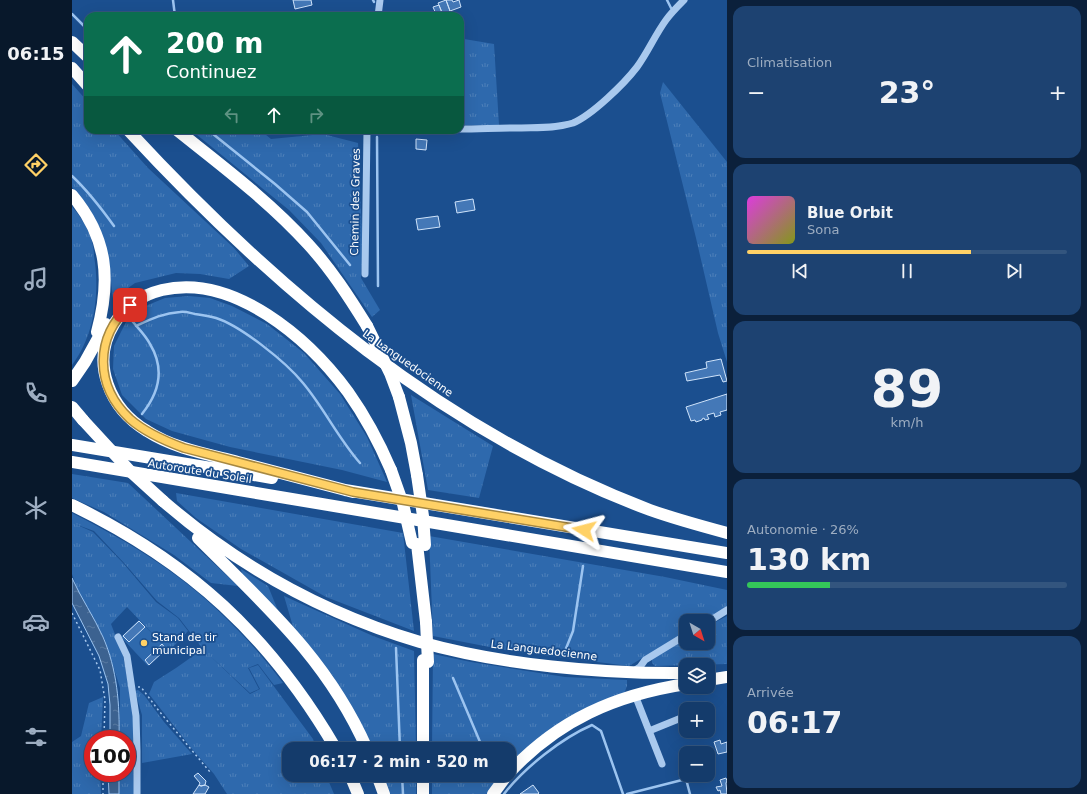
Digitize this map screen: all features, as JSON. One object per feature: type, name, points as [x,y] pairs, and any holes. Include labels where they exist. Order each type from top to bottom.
[{"type":"highway","points":[[72,42],[84,53]]},
{"type":"highway","points":[[72,68],[84,82]]},
{"type":"highway","name":"La Languedocienne","points":[[132,134],[199,203],[290,288],[365,350],[416,387],[487,432],[571,477],[651,510],[727,533]]},
{"type":"highway","points":[[182,134],[258,195],[296,231],[322,260],[337,280],[367,326],[390,373],[399,397],[411,443],[423,516],[418,544]]},
{"type":"highway","points":[[72,195],[86,213],[97,235],[106,275],[103,312],[93,348]]},
{"type":"highway","points":[[72,381],[79,372],[115,311],[125,301],[147,288],[164,283],[193,282],[216,286],[236,293],[284,320],[316,347],[353,391],[367,411],[380,434],[410,510],[418,544],[424,618],[428,742]]},
{"type":"highway","points":[[353,492],[184,448],[158,437],[138,425],[125,413],[115,400],[107,383],[104,368],[104,352],[108,334],[120,315],[130,305],[148,294],[171,288],[188,287],[211,290],[225,294],[260,310],[294,335],[318,357],[338,380],[367,421],[394,470]]},
{"type":"highway","name":"La Languedocienne","points":[[72,407],[130,471],[187,522],[210,539],[271,578],[336,611],[401,636],[440,647],[520,662],[562,667],[634,672],[679,673]]},
{"type":"highway","name":"Autoroute du Soleil","points":[[72,445],[727,554]]},
{"type":"highway","name":"Autoroute du Soleil","points":[[72,462],[727,572]]},
{"type":"highway","points":[[162,501],[267,606],[311,655],[342,702],[363,742]]},
{"type":"highway","points":[[72,505],[122,531],[151,549],[178,567],[212,595],[260,642],[282,668],[320,721],[332,742]]},
{"type":"highway","points":[[423,742],[426,661]]},
{"type":"highway","points":[[715,672],[727,672]]},
{"type":"highway","points":[[715,679],[727,677]]},
{"type":"highway","points":[[516,765],[556,731],[589,713],[635,695],[679,686]]},
{"type":"highway","points":[[353,782],[358,794]]},
{"type":"highway","points":[[380,782],[384,794]]},
{"type":"highway","points":[[423,782],[423,794]]},
{"type":"highway","points":[[428,782],[428,794]]},
{"type":"highway","points":[[493,794],[502,782]]},
{"type":"street","points":[[378,12],[380,0]]},
{"type":"street","points":[[464,129],[546,128],[563,126],[574,122],[591,111],[637,68],[665,21],[674,9],[684,0]]},
{"type":"street","name":"Chemin des Graves","points":[[365,274],[367,134]]},
{"type":"street","points":[[715,618],[727,610]]},
{"type":"street","points":[[118,637],[127,656],[136,716],[137,794]]},
{"type":"street","points":[[634,672],[645,660],[679,639]]},
{"type":"street","points":[[635,695],[662,764]]},
{"type":"street","points":[[649,731],[679,719]]},
{"type":"path","points":[[72,613],[100,670],[105,700],[104,730]]},
{"type":"path","points":[[131,688],[135,686],[141,687],[210,772]]},
{"type":"path","points":[[103,782],[103,794]]},
{"type":"green space","points":[[464,39],[494,44],[499,125],[464,125]]},
{"type":"green space","points":[[663,82],[727,162],[727,362],[718,333],[660,93]]},
{"type":"green space","points":[[72,84],[84,98],[84,134],[118,134],[148,168],[234,248],[249,266],[229,279],[200,274],[176,273],[135,283],[113,299],[108,254],[90,209],[72,187]]},
{"type":"green space","points":[[196,134],[265,134],[271,139],[323,134],[358,143],[363,254],[361,278],[380,310],[372,317],[321,243],[289,210]]},
{"type":"green space","points":[[72,207],[83,221],[91,238],[96,270],[96,298],[91,327],[80,353],[72,365]]},
{"type":"green space","points":[[189,296],[210,298],[232,306],[267,324],[304,353],[340,394],[367,437],[387,482],[342,470],[230,447],[172,431],[146,419],[122,395],[113,369],[114,346],[126,322],[143,307],[165,298]]},
{"type":"green space","points":[[411,395],[493,446],[479,498],[428,490]]},
{"type":"green space","points":[[72,474],[128,483],[238,586],[211,583],[174,555],[104,512],[72,498]]},
{"type":"green space","points":[[176,493],[403,533],[414,631],[326,597],[241,549],[196,518],[177,501]]},
{"type":"green space","points":[[72,513],[124,541],[162,565],[204,598],[246,638],[283,683],[274,685],[258,664],[248,668],[259,689],[250,693],[208,654],[250,694],[260,689],[249,668],[258,665],[313,739],[314,742],[282,742],[282,782],[329,782],[334,794],[227,794],[214,774],[192,749],[149,694],[154,682],[203,649],[179,618],[157,601],[125,564],[94,531],[75,524],[93,532],[123,563],[156,602],[178,618],[188,631],[169,651],[127,607],[111,624],[123,655],[133,713],[133,730],[120,730],[120,688],[105,640],[80,596],[72,574]]},
{"type":"green space","points":[[429,536],[665,577],[727,590],[727,607],[715,614],[679,614],[679,636],[629,666],[510,651],[433,636]]},
{"type":"green space","points":[[241,569],[268,586],[279,613],[242,574]]},
{"type":"green space","points":[[284,596],[373,636],[414,651],[416,742],[366,742],[333,676],[294,630]]},
{"type":"green space","points":[[727,616],[727,664],[715,664],[715,658],[679,658],[679,665],[655,666],[652,663],[652,659],[679,642],[679,650],[715,650],[715,622]]},
{"type":"green space","name":"Stand de tir municipal","points":[[139,620],[167,649],[148,666],[121,637]]},
{"type":"green space","points":[[433,654],[471,662],[565,677],[627,680],[627,686],[624,694],[516,764],[516,742],[432,742]]},
{"type":"green space","points":[[138,690],[144,695],[164,722],[192,754],[142,763],[142,715],[135,691]]},
{"type":"green space","points":[[103,697],[101,730],[84,730],[84,782],[100,782],[101,794],[72,794],[72,742],[81,736],[89,703]]},
{"type":"green space","points":[[119,782],[134,782],[134,794],[119,794]]},
{"type":"green space","points":[[384,782],[416,782],[416,794],[388,794]]},
{"type":"green space","points":[[432,782],[498,782],[489,794],[432,794]]},
{"type":"water","points":[[72,578],[96,622],[108,649],[117,687],[119,730],[110,730],[108,684],[99,656],[72,603]]},
{"type":"water","points":[[108,782],[119,782],[119,794],[109,794]]},
{"type":"building","points":[[293,0],[311,0],[312,5],[295,9]]},
{"type":"building","points":[[446,0],[450,11],[442,12],[438,3]]},
{"type":"building","points":[[446,0],[452,0],[453,2],[459,0],[461,7],[450,11]]},
{"type":"building","points":[[439,5],[442,12],[435,12],[433,7]]},
{"type":"building","points":[[416,139],[427,140],[426,150],[416,149]]},
{"type":"building","points":[[473,199],[475,210],[457,213],[455,202]]},
{"type":"building","points":[[438,216],[440,227],[418,230],[416,219]]},
{"type":"building","points":[[721,359],[727,381],[723,382],[720,375],[687,381],[685,373],[707,368],[706,362]]},
{"type":"building","points":[[727,394],[727,410],[720,412],[721,415],[715,417],[714,413],[707,415],[709,419],[705,420],[704,418],[696,422],[695,420],[691,421],[686,407]]},
{"type":"building","points":[[139,621],[145,627],[129,642],[123,636]]},
{"type":"building","points":[[162,644],[166,649],[149,665],[145,660]]},
{"type":"building","points":[[720,740],[721,744],[727,742],[727,752],[718,754],[714,742]]},
{"type":"building","points":[[198,773],[206,781],[205,785],[199,785],[200,783],[194,776]]},
{"type":"building","points":[[726,778],[727,794],[721,794],[720,790],[718,791],[716,787],[722,786],[720,780]]},
{"type":"building","points":[[199,785],[209,787],[205,794],[193,794]]},
{"type":"building","points":[[533,785],[539,793],[538,794],[520,794]]},
{"type":"waterway","points":[[173,0],[174,12]]},
{"type":"waterway","points":[[667,0],[671,8]]},
{"type":"waterway","points":[[72,14],[84,26]]},
{"type":"waterway","points":[[213,134],[307,212],[350,265]]},
{"type":"waterway","points":[[377,137],[378,286]]},
{"type":"waterway","points":[[72,176],[94,200],[114,226]]},
{"type":"waterway","points":[[136,326],[163,315],[184,312],[216,318],[238,329],[275,355],[303,383],[360,463]]},
{"type":"waterway","points":[[133,322],[144,335],[155,353],[159,372],[153,398],[142,414]]},
{"type":"waterway","points":[[563,656],[573,631],[583,566]]},
{"type":"waterway","points":[[396,648],[400,742]]},
{"type":"waterway","points":[[453,678],[480,742]]},
{"type":"waterway","points":[[504,794],[522,774],[545,754],[569,737],[592,725],[601,731],[623,794]]},
{"type":"waterway","points":[[627,794],[686,779],[690,794]]},
{"type":"waterway","points":[[402,782],[403,794]]},
{"type":"place","name":"Stand de tir municipal","points":[[144,643]]},
{"type":"route","points":[[130,305],[120,315],[108,334],[103,360],[105,376],[115,400],[130,419],[147,432],[163,440],[184,448],[353,492],[584,530]]}]
